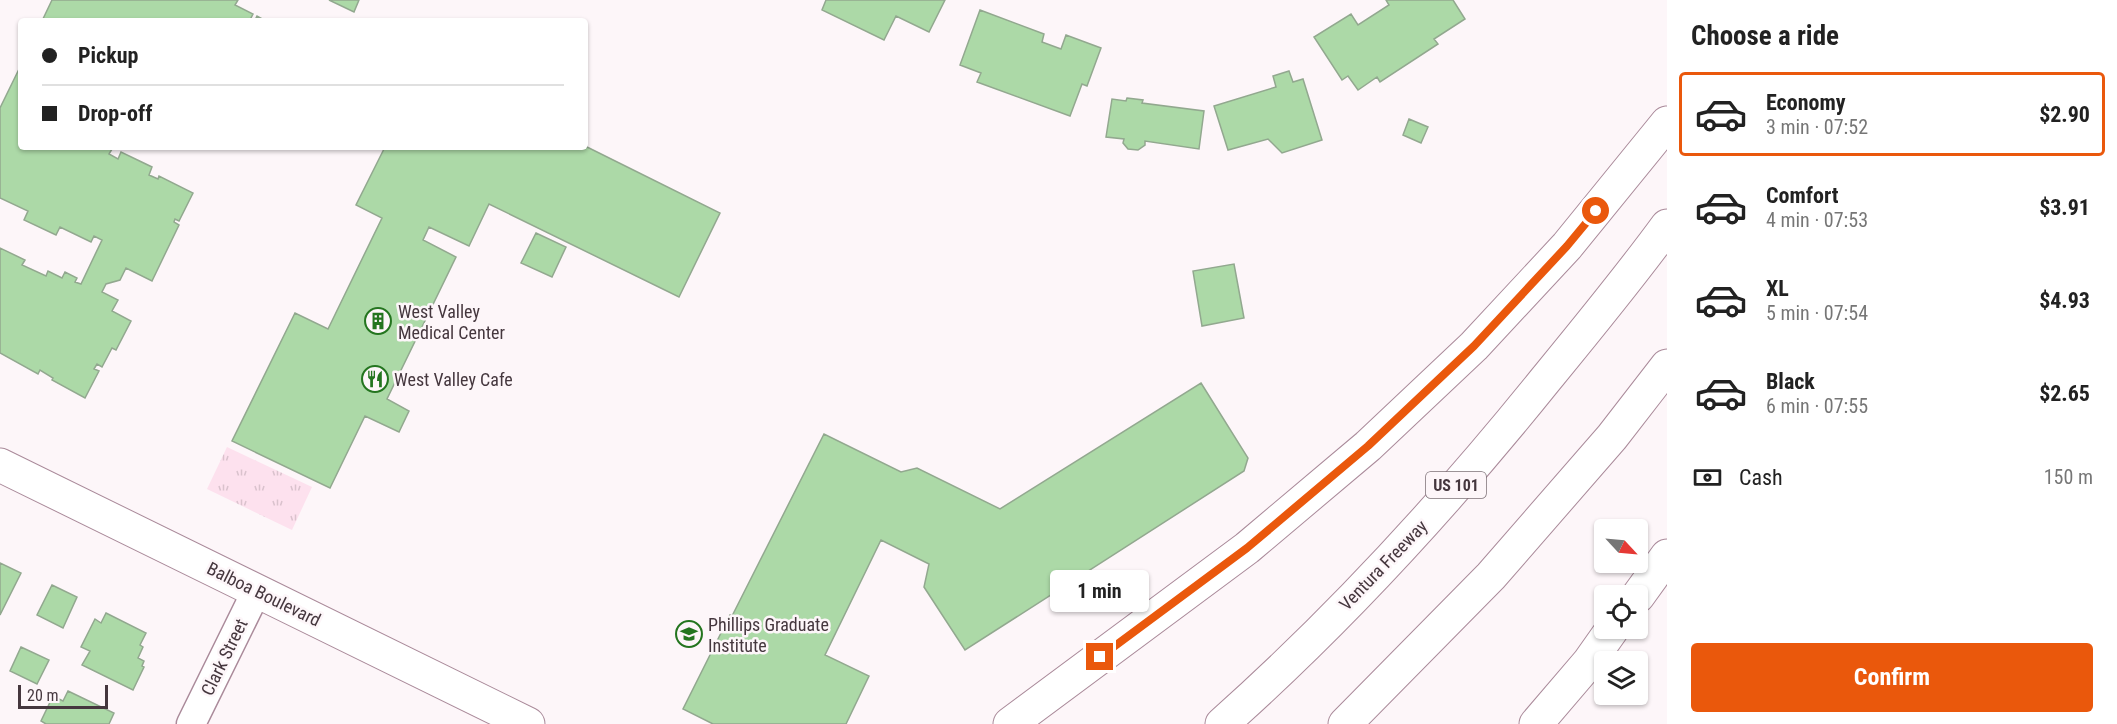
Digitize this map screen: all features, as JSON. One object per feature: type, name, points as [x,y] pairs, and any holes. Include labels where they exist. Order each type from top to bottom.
[{"type":"main road","points":[[1010,724],[1247,548],[1368,446],[1474,346],[1567,246],[1667,123]]},
{"type":"main road","name":"Ventura Freeway","points":[[1222,724],[1393,559],[1512,422],[1632,274],[1667,226]]},
{"type":"main road","points":[[1345,724],[1491,576],[1612,437],[1667,366]]},
{"type":"main road","name":"Balboa Boulevard","points":[[0,465],[528,724]]},
{"type":"main road","points":[[1646,585],[1667,556]]},
{"type":"main road","points":[[1536,724],[1589,662],[1605,639]]},
{"type":"street","name":"Clark Street","points":[[191,724],[257,590]]},
{"type":"green space","points":[[227,447],[312,487],[292,530],[207,489]]},
{"type":"building","points":[[52,0],[238,0],[235,5],[253,14],[251,18],[43,18]]},
{"type":"building","points":[[329,0],[359,0],[354,12]]},
{"type":"building","points":[[826,0],[945,0],[929,32],[896,16],[884,40],[822,10]]},
{"type":"building","points":[[1386,0],[1453,0],[1465,19],[1434,39],[1438,44],[1380,82],[1377,77],[1358,90],[1348,76],[1342,80],[1314,37],[1351,14],[1358,25],[1389,5]]},
{"type":"building","points":[[980,10],[1044,34],[1042,42],[1061,49],[1066,35],[1101,48],[1087,86],[1082,84],[1070,116],[977,82],[981,73],[960,65]]},
{"type":"building","points":[[18,71],[18,150],[111,150],[109,154],[118,159],[121,152],[152,167],[149,175],[158,179],[159,176],[193,193],[179,221],[175,219],[174,222],[179,225],[152,281],[126,268],[120,280],[106,284],[102,292],[118,300],[112,311],[131,321],[116,350],[112,348],[102,367],[97,364],[94,369],[99,371],[85,398],[52,380],[53,378],[40,370],[38,374],[0,353],[0,248],[25,260],[22,265],[46,276],[48,271],[62,278],[65,272],[77,278],[75,282],[81,284],[102,240],[94,236],[91,242],[60,227],[56,235],[24,220],[28,211],[0,198],[0,108]]},
{"type":"building","points":[[1289,71],[1293,82],[1303,79],[1322,140],[1282,153],[1268,139],[1228,150],[1214,106],[1276,87],[1273,76]]},
{"type":"building","points":[[1127,98],[1143,100],[1142,103],[1204,111],[1199,149],[1145,141],[1145,145],[1138,150],[1128,149],[1123,143],[1124,139],[1106,137],[1112,99],[1126,101]]},
{"type":"building","points":[[1409,119],[1428,127],[1421,143],[1403,135]]},
{"type":"building","name":"West Valley Medical Center","points":[[588,147],[720,213],[679,297],[489,204],[469,246],[429,227],[423,240],[456,257],[387,399],[409,411],[399,432],[365,416],[330,488],[232,441],[295,313],[328,329],[382,218],[356,205],[384,150],[588,150]]},
{"type":"building","points":[[536,233],[566,247],[552,277],[521,263]]},
{"type":"building","points":[[1234,264],[1244,318],[1202,326],[1193,271]]},
{"type":"building","points":[[1201,383],[1248,458],[1244,471],[965,650],[924,587],[929,564],[881,540],[825,655],[869,676],[846,724],[713,724],[683,709],[824,434],[901,472],[917,468],[1000,509]]},
{"type":"building","points":[[0,563],[21,573],[0,615]]},
{"type":"building","points":[[52,585],[77,597],[63,628],[37,615]]},
{"type":"building","points":[[106,613],[146,633],[140,645],[143,647],[138,658],[144,661],[142,666],[144,667],[133,690],[82,665],[90,651],[81,647],[95,619],[101,623]]},
{"type":"building","points":[[21,647],[49,660],[37,684],[10,671]]},
{"type":"building","points":[[68,691],[114,713],[109,724],[46,724],[41,721],[53,696],[63,701]]},
{"type":"place","name":"West Valley Medical Center","points":[[378,321]]},
{"type":"place","name":"West Valley Cafe","points":[[375,379]]},
{"type":"place","name":"Phillips Graduate Institute","points":[[689,634]]},
{"type":"route","points":[[1100,657],[1247,548],[1368,446],[1474,346],[1567,246],[1596,211]]}]
